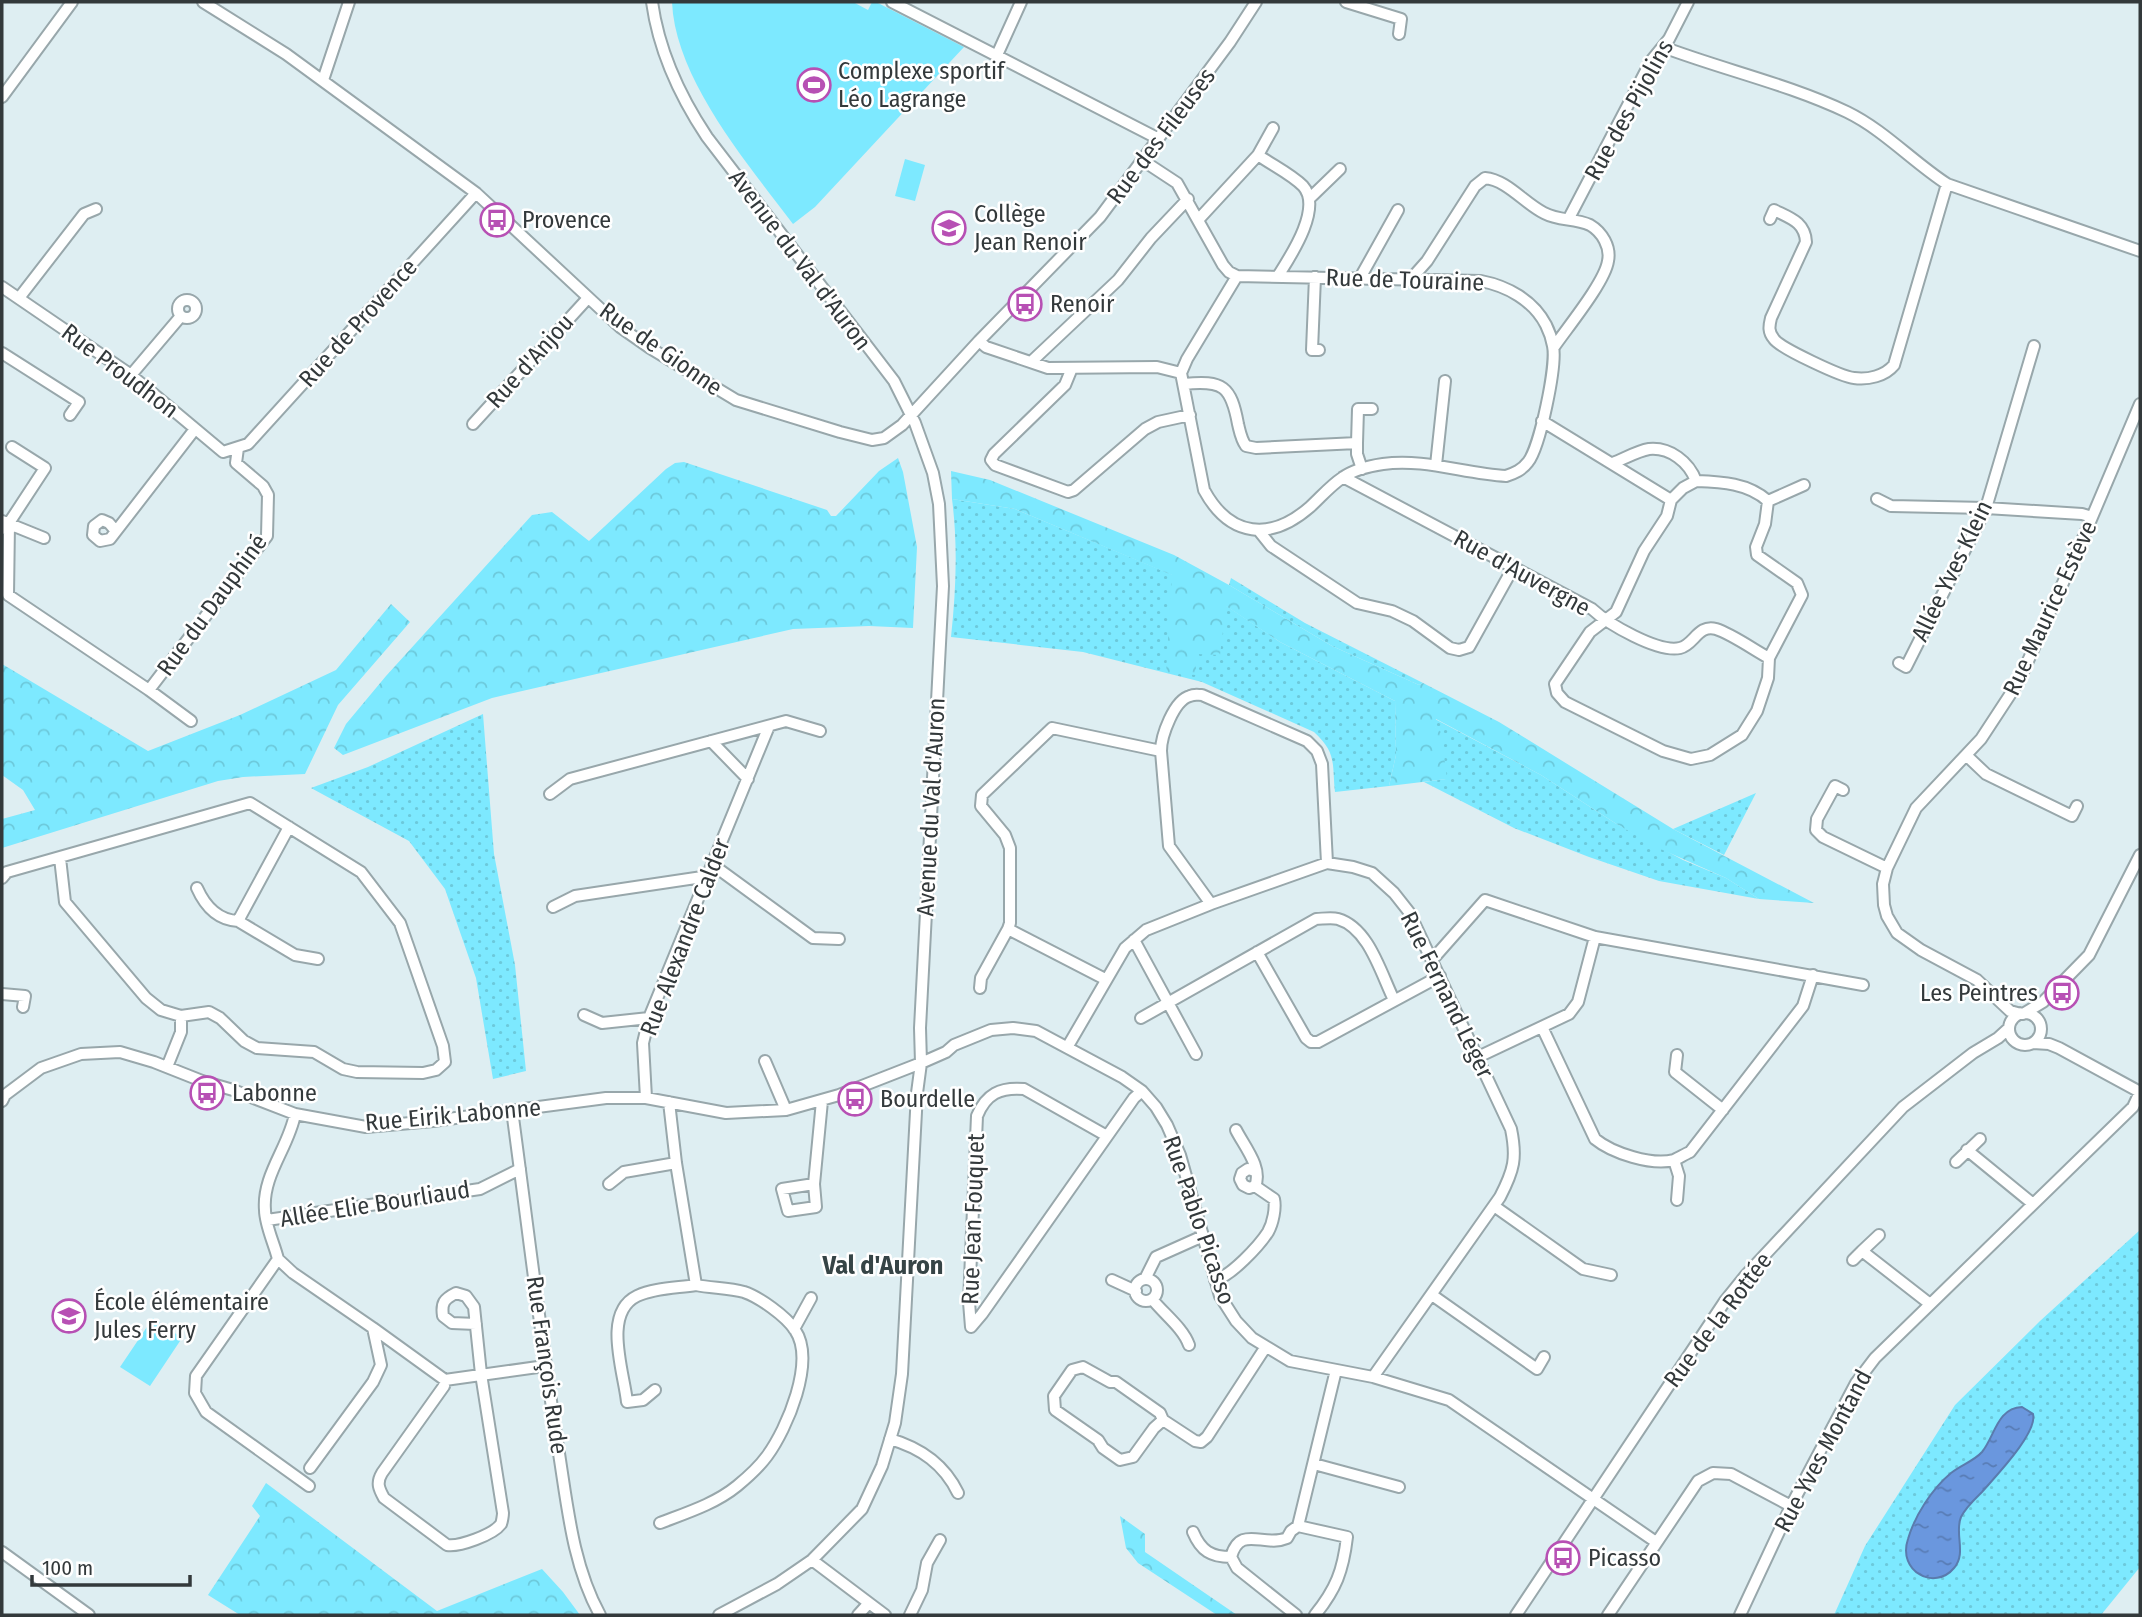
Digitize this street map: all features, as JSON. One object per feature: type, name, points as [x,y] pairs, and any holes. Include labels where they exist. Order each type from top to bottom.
[{"type":"street","points":[[2,97],[72,2]]},
{"type":"street","name":"Rue de Gionne","points":[[203,2],[286,54],[475,193],[620,327],[736,400],[872,440],[891,434],[911,415]]},
{"type":"street","points":[[323,80],[349,2]]},
{"type":"street","name":"Avenue du Val d'Auron","points":[[652,2],[663,54],[688,110],[894,381],[911,415],[933,473],[939,504],[943,586],[920,1028],[921,1063],[917,1093],[902,1374],[895,1423],[882,1466],[862,1508],[812,1560],[777,1584],[719,1615]]},
{"type":"street","points":[[892,2],[1157,138]]},
{"type":"street","points":[[997,55],[1021,2]]},
{"type":"street","name":"Rue des Fileuses","points":[[911,415],[1100,217],[1230,42],[1256,2]]},
{"type":"street","points":[[1346,2],[1401,19],[1399,34]]},
{"type":"street","name":"Rue des Pijolins","points":[[1569,218],[1651,61],[1663,47],[1688,2]]},
{"type":"street","points":[[1663,47],[1796,91],[1849,113],[1876,129],[1924,169],[1947,184],[2140,251]]},
{"type":"street","points":[[1198,220],[1258,155],[1273,128]]},
{"type":"street","points":[[1258,155],[1304,187],[1309,199],[1300,241],[1278,276]]},
{"type":"street","points":[[1142,160],[1177,183],[1223,265],[1237,276],[1187,359],[1183,378],[1204,490],[1211,502],[1229,521],[1239,527],[1259,531],[1271,546],[1357,604],[1392,611],[1413,621],[1450,648],[1459,650],[1469,648],[1513,568]]},
{"type":"street","points":[[1309,199],[1340,169]]},
{"type":"street","points":[[1411,279],[1426,261],[1475,186],[1485,178],[1495,179],[1541,212],[1556,219],[1569,218],[1591,226],[1604,238],[1608,248],[1608,262],[1600,279],[1554,347]]},
{"type":"street","points":[[1770,219],[1774,210],[1793,219],[1801,225],[1806,242],[1771,318],[1769,331],[1772,336],[1782,347],[1847,377],[1882,375],[1894,365],[1947,184]]},
{"type":"street","name":"Rue de Provence","points":[[237,448],[248,444],[475,193]]},
{"type":"street","points":[[1031,362],[1118,280],[1188,200]]},
{"type":"street","points":[[19,298],[84,214],[96,209]]},
{"type":"street","points":[[1360,278],[1398,210]]},
{"type":"street","name":"Rue de Touraine","points":[[1237,276],[1481,281],[1511,289],[1532,307],[1545,323],[1554,347],[1552,381],[1531,460],[1517,472],[1506,476],[1436,466],[1382,464],[1343,477],[1294,519],[1282,526],[1259,531]]},
{"type":"street","points":[[1315,277],[1312,350],[1319,350]]},
{"type":"street","name":"Rue Proudhon","points":[[2,287],[131,375],[223,452],[237,448]]},
{"type":"street","name":"Rue d'Anjou","points":[[473,424],[588,298]]},
{"type":"street","points":[[131,375],[181,316]]},
{"type":"street","points":[[979,341],[986,347],[1048,368],[1157,367],[1183,378],[1224,388],[1230,394],[1242,442],[1251,448],[1357,443]]},
{"type":"street","name":"Allée Yves Klein","points":[[1899,663],[1906,667],[1986,508],[2034,346]]},
{"type":"street","points":[[2,353],[79,402],[70,415]]},
{"type":"street","points":[[1072,368],[1065,385],[994,454],[991,460],[995,465],[1068,492],[1074,490],[1145,429],[1158,422],[1190,415]]},
{"type":"street","points":[[1436,466],[1445,380]]},
{"type":"street","name":"Rue Maurice Estève","points":[[2015,1018],[1977,979],[1921,950],[1897,933],[1886,916],[1883,884],[1887,868],[1916,808],[1967,756],[2019,681],[2140,404]]},
{"type":"street","points":[[1362,469],[1357,454],[1358,409],[1372,409]]},
{"type":"street","points":[[1542,421],[1671,500]]},
{"type":"street","points":[[115,530],[195,429]]},
{"type":"street","points":[[2,535],[5,522],[45,468],[12,447]]},
{"type":"street","name":"Rue du Dauphiné","points":[[149,690],[268,536],[268,495],[263,486],[236,463],[237,448]]},
{"type":"street","points":[[1613,463],[1649,449],[1669,452],[1684,461],[1696,481]]},
{"type":"street","name":"Rue d'Auvergne","points":[[1343,477],[1592,609],[1604,620],[1590,632],[1555,684],[1557,693],[1565,702],[1663,751],[1691,759],[1710,755],[1742,735],[1757,711],[1768,678],[1769,658],[1802,595],[1797,583],[1757,555],[1756,547],[1765,524],[1768,501]]},
{"type":"street","points":[[1604,620],[1616,612],[1644,551],[1667,516],[1671,500],[1683,488],[1696,481],[1727,482],[1758,491],[1768,501],[1804,485]]},
{"type":"street","points":[[1877,499],[1891,506],[1986,508],[2082,514],[2092,517]]},
{"type":"street","points":[[5,522],[44,538]]},
{"type":"street","name":"Rue du Dauphiné","points":[[5,522],[8,595],[191,721]]},
{"type":"street","points":[[1604,620],[1665,648],[1681,648],[1706,629],[1716,629],[1769,658]]},
{"type":"street","points":[[1068,1046],[1125,948],[1146,930],[1327,863],[1322,764],[1317,751],[1307,741],[1202,695],[1190,696],[1179,702],[1161,739],[1161,751],[1169,846],[1211,904]]},
{"type":"street","points":[[550,794],[569,779],[786,721],[820,731]]},
{"type":"street","name":"Rue Alexandre Calder","points":[[646,1098],[643,1043],[649,1018],[769,726]]},
{"type":"street","points":[[980,988],[981,978],[1010,923],[1010,848],[1005,835],[981,806],[982,795],[1052,728],[1161,751]]},
{"type":"street","points":[[711,741],[748,779]]},
{"type":"street","points":[[1967,756],[1986,774],[2072,816],[2077,806]]},
{"type":"street","points":[[1843,790],[1835,786],[1817,819],[1816,830],[1823,837],[1887,868]]},
{"type":"street","points":[[2,878],[8,872],[250,803],[361,872],[400,923],[443,1046],[445,1062],[436,1070],[423,1073],[357,1072],[344,1069],[314,1052],[257,1048],[244,1041],[220,1018],[209,1012],[181,1016],[162,1010],[146,998],[65,902],[60,858]]},
{"type":"street","points":[[238,921],[289,827]]},
{"type":"street","name":"Rue de la Rottée","points":[[1517,1615],[1592,1499],[1718,1312],[1746,1275],[1903,1107],[1973,1053],[1998,1038],[2015,1018],[2043,1002],[2089,955],[2140,855]]},
{"type":"street","name":"Rue Fernand Léger","points":[[1327,863],[1373,873],[1409,912],[1511,1129],[1516,1151],[1513,1171],[1494,1206],[1373,1377]]},
{"type":"street","points":[[553,906],[575,896],[711,870],[813,938],[839,939]]},
{"type":"street","points":[[197,888],[205,904],[227,920],[238,921],[295,955],[318,959]]},
{"type":"street","points":[[1432,960],[1485,900],[1595,937],[1863,985]]},
{"type":"street","points":[[1141,1018],[1315,919],[1336,918],[1356,928],[1370,950],[1394,1000]]},
{"type":"street","points":[[1008,929],[1105,979]]},
{"type":"street","points":[[1478,1057],[1569,1014],[1578,1002],[1595,937]]},
{"type":"street","points":[[1134,940],[1196,1054]]},
{"type":"street","points":[[1257,952],[1306,1038],[1311,1042],[1318,1042],[1440,976]]},
{"type":"street","points":[[1542,1027],[1595,1139],[1606,1148],[1622,1155],[1660,1161],[1674,1160],[1689,1152],[1803,1006],[1813,975]]},
{"type":"street","points":[[2,993],[25,996],[23,1007]]},
{"type":"street","points":[[2033,1043],[2043,1002]]},
{"type":"street","points":[[167,1067],[181,1032],[181,1016]]},
{"type":"street","points":[[584,1016],[603,1023],[649,1018]]},
{"type":"street","points":[[2013,1040],[2015,1018],[2032,1016],[2049,1044]]},
{"type":"street","name":"Rue Pablo Picasso","points":[[921,1063],[946,1052],[954,1045],[991,1030],[1013,1028],[1036,1031],[1122,1077],[1142,1091],[1156,1107],[1173,1138],[1215,1280],[1227,1309],[1242,1329],[1265,1349],[1290,1361],[1373,1377],[1449,1400],[1656,1542]]},
{"type":"street","points":[[1998,1038],[2013,1040],[2023,1045],[2049,1044],[2140,1092]]},
{"type":"street","name":"Rue Eirik Labonne","points":[[2,1101],[41,1068],[81,1054],[120,1052],[295,1114],[366,1126],[433,1121],[606,1098],[646,1098],[726,1113],[786,1110],[822,1101],[921,1063]]},
{"type":"street","points":[[1677,1055],[1675,1072],[1723,1110]]},
{"type":"street","points":[[765,1061],[786,1110]]},
{"type":"street","name":"Rue Jean Fouquet","points":[[1107,1136],[1024,1089],[1009,1087],[992,1094],[982,1104],[977,1116],[976,1130],[969,1302],[971,1327],[1142,1091]]},
{"type":"street","name":"Rue Yves Montand","points":[[1740,1615],[1791,1506],[1856,1383],[1875,1358],[2133,1107],[2140,1092]]},
{"type":"street","points":[[814,1184],[822,1101]]},
{"type":"street","points":[[669,1102],[696,1285]]},
{"type":"street","name":"Rue François Rude","points":[[512,1110],[545,1366],[575,1552],[600,1615]]},
{"type":"street","points":[[295,1114],[293,1125],[270,1175],[264,1210],[278,1258],[293,1273],[445,1380],[545,1366]]},
{"type":"street","points":[[1237,1130],[1254,1160],[1259,1178],[1255,1186],[1249,1188],[1243,1185],[1240,1179],[1242,1173],[1255,1171]]},
{"type":"street","points":[[1956,1162],[1980,1139]]},
{"type":"street","points":[[1968,1150],[2033,1204]]},
{"type":"street","points":[[1674,1160],[1679,1176],[1677,1200]]},
{"type":"street","points":[[609,1184],[624,1172],[676,1163]]},
{"type":"street","name":"Allée Elie Bourliaud","points":[[267,1220],[480,1189],[520,1169]]},
{"type":"street","points":[[1215,1280],[1234,1270],[1269,1231],[1275,1199],[1255,1186]]},
{"type":"street","points":[[1494,1206],[1583,1269],[1611,1275]]},
{"type":"street","points":[[1853,1260],[1879,1235]]},
{"type":"street","points":[[1145,1279],[1152,1280],[1157,1286],[1157,1293],[1152,1299],[1142,1300],[1136,1291],[1137,1284],[1145,1279],[1156,1257],[1203,1236]]},
{"type":"street","points":[[1862,1251],[1930,1304]]},
{"type":"street","points":[[278,1258],[196,1376],[195,1393],[206,1412],[309,1486]]},
{"type":"street","points":[[1112,1279],[1127,1289],[1136,1291]]},
{"type":"street","points":[[655,1390],[643,1400],[627,1402],[616,1328],[621,1311],[634,1297],[696,1285],[745,1292],[778,1312],[794,1329],[801,1346],[802,1362],[798,1388],[783,1431],[758,1468],[735,1488],[707,1504],[660,1523]]},
{"type":"street","points":[[1432,1295],[1536,1369],[1544,1357]]},
{"type":"street","points":[[794,1329],[811,1298]]},
{"type":"street","points":[[1152,1299],[1185,1334],[1189,1345]]},
{"type":"street","points":[[445,1380],[444,1387],[378,1480],[384,1498],[447,1545],[456,1547],[496,1528],[501,1523],[503,1513],[481,1374],[476,1324]]},
{"type":"street","points":[[310,1468],[373,1382],[381,1364],[373,1328]]},
{"type":"street","points":[[1163,1420],[1133,1457],[1120,1460],[1102,1448],[1098,1440],[1055,1410],[1054,1396],[1072,1370],[1083,1367],[1110,1382],[1116,1382],[1160,1413],[1163,1420],[1195,1441],[1201,1441],[1207,1437],[1265,1349]]},
{"type":"street","points":[[1296,1615],[1237,1568],[1231,1557],[1239,1541],[1248,1538],[1277,1543],[1287,1538],[1298,1526],[1336,1370]]},
{"type":"street","points":[[890,1439],[921,1451],[949,1474],[958,1493]]},
{"type":"street","points":[[1314,1464],[1399,1487]]},
{"type":"street","points":[[1608,1615],[1698,1481],[1713,1473],[1731,1474],[1791,1506]]},
{"type":"street","points":[[1298,1526],[1347,1537],[1344,1562],[1336,1585],[1315,1615]]},
{"type":"street","points":[[1193,1532],[1199,1546],[1214,1557],[1231,1557]]},
{"type":"street","points":[[910,1615],[922,1590],[927,1563],[940,1540]]},
{"type":"street","points":[[2,1552],[89,1615]]},
{"type":"street","points":[[812,1560],[885,1615]]},
{"type":"street","points":[[858,1615],[868,1604]]},
{"type":"green space","name":"Complexe sportif Léo Lagrange","points":[[672,2],[853,2],[868,10],[872,2],[876,2],[964,47],[815,207],[793,224],[736,148],[700,90],[676,31]]},
{"type":"green space","points":[[905,159],[925,165],[915,201],[895,196]]},
{"type":"green space","points":[[898,458],[917,547],[913,628],[869,626],[793,629],[492,698],[343,755],[334,748],[346,724],[386,676],[532,515],[552,512],[589,541],[666,469],[675,463],[684,462],[827,510],[831,516],[836,516],[879,471]]},
{"type":"green space","points":[[951,471],[990,480],[1174,555],[1332,646],[1419,685],[1423,683],[1499,722],[1673,829],[1814,903],[1759,899],[1726,878],[1656,847],[1541,775],[1436,719],[1435,727],[1441,732],[1447,779],[1389,786],[1396,755],[1395,701],[1280,642],[1226,606],[1220,655],[1196,654],[1196,675],[1166,673],[1172,575],[1015,509],[952,499]]},
{"type":"green space","points":[[952,499],[1015,509],[1173,575],[1196,674],[1196,654],[1225,605],[1280,642],[1395,701],[1396,755],[1389,786],[1335,792],[1330,753],[1314,732],[1202,682],[1083,652],[951,637],[956,568]]},
{"type":"green space","points":[[1231,578],[1305,623],[1423,683],[1419,685],[1332,646],[1229,585]]},
{"type":"green space","points":[[391,604],[410,622],[338,705],[305,774],[218,781],[2,848],[2,819],[35,810],[23,790],[2,775],[2,664],[148,751],[240,715],[336,670]]},
{"type":"green space","points":[[483,714],[494,854],[515,965],[526,1071],[493,1079],[476,978],[445,889],[409,841],[311,788],[368,767]]},
{"type":"green space","points":[[1435,719],[1541,775],[1615,823],[1683,860],[1726,878],[1759,899],[1659,881],[1589,857],[1514,828],[1424,782],[1446,779]]},
{"type":"green space","points":[[1756,793],[1724,855],[1673,829]]},
{"type":"green space","points":[[2140,1230],[2140,1567],[2101,1615],[1834,1615],[1865,1546],[1955,1405],[2040,1321]]},
{"type":"green space","points":[[153,1318],[182,1338],[150,1386],[120,1367]]},
{"type":"green space","points":[[266,1483],[437,1611],[542,1569],[580,1615],[240,1615],[208,1595],[260,1516],[252,1506]]},
{"type":"green space","points":[[1120,1516],[1145,1534],[1145,1552],[1237,1615],[1217,1615],[1138,1563],[1126,1548]]},
{"type":"water","points":[[2022,1407],[2033,1414],[2029,1432],[2014,1455],[1961,1517],[1958,1562],[1946,1575],[1937,1578],[1920,1574],[1908,1561],[1906,1551],[1911,1530],[1925,1503],[1951,1473],[1982,1452],[1997,1424],[2007,1412]]},
{"type":"place","name":"Complexe sportif Léo Lagrange","points":[[814,85]]},
{"type":"place","name":"Provence","points":[[497,220]]},
{"type":"place","name":"Collège Jean Renoir","points":[[949,228]]},
{"type":"place","name":"Renoir","points":[[1025,304]]},
{"type":"place","name":"Les Peintres","points":[[2062,993]]},
{"type":"place","name":"Labonne","points":[[207,1093]]},
{"type":"place","name":"Bourdelle","points":[[855,1099]]},
{"type":"place","name":"École élémentaire Jules Ferry","points":[[69,1316]]},
{"type":"place","name":"Picasso","points":[[1563,1558]]},
{"type":"district","name":"Val d'Auron","points":[[883,1265]]}]
